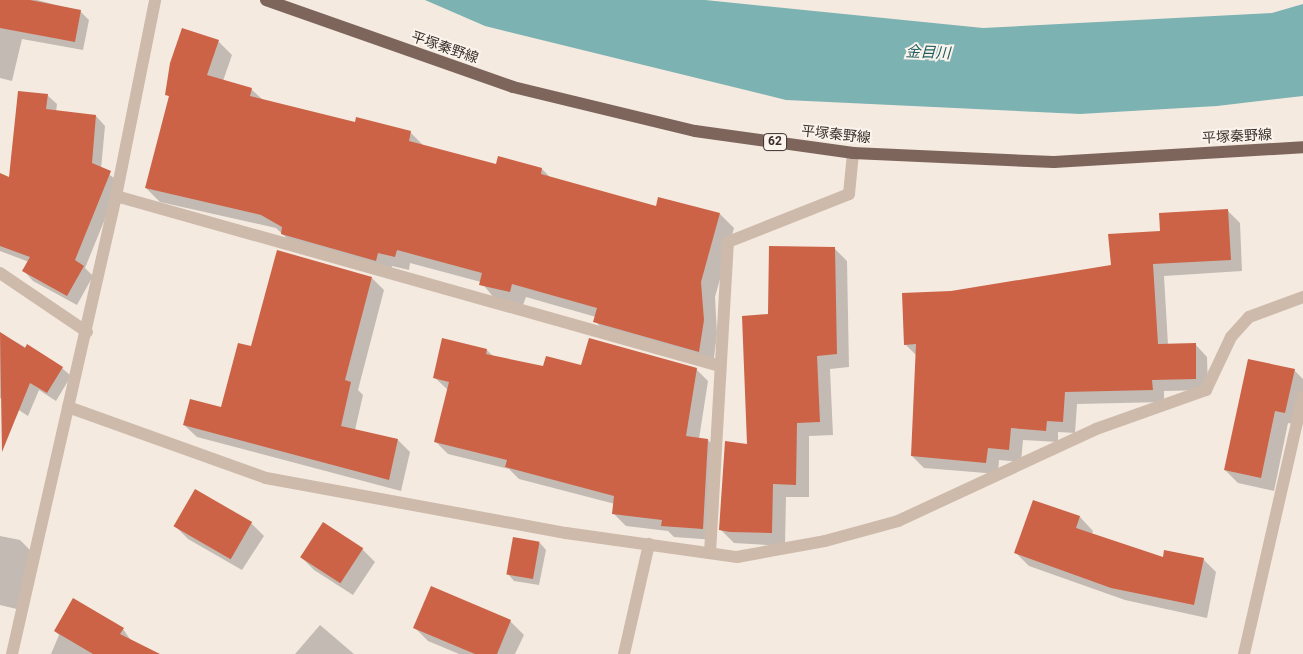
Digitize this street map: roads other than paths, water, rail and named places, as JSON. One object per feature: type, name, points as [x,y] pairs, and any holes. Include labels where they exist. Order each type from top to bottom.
[{"type":"main road","name":"平塚秦野線","points":[[266,0],[513,87],[695,131],[853,153],[1054,162],[1303,147]]},
{"type":"street","points":[[12,654],[87,332],[155,0]]},
{"type":"street","points":[[710,552],[728,242],[849,194],[853,153]]},
{"type":"street","points":[[116,196],[720,366]]},
{"type":"street","points":[[0,273],[87,332]]},
{"type":"street","points":[[68,407],[266,478],[566,533],[737,557],[825,541],[898,521],[1096,429],[1206,390],[1231,337],[1249,317],[1303,297]]},
{"type":"street","points":[[1244,654],[1303,397]]},
{"type":"street","points":[[624,654],[649,544]]},
{"type":"water","name":"金目川","points":[[425,0],[705,0],[983,28],[1272,13],[1303,4],[1303,96],[1217,106],[1080,114],[786,100],[485,26]]}]
